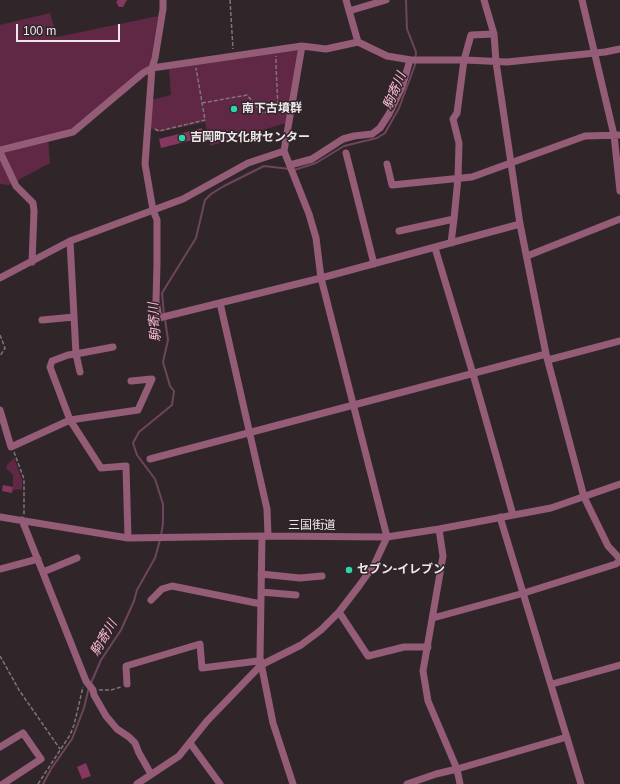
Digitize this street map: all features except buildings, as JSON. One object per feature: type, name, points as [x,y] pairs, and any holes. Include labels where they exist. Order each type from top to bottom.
[{"type":"street","points":[[163,0],[162,16],[152,68],[145,164],[153,210],[157,220],[156,301],[159,318],[321,278],[520,224]]},
{"type":"street","points":[[346,0],[358,42]]},
{"type":"street","points":[[349,11],[386,0]]},
{"type":"street","points":[[433,618],[524,593],[616,564],[620,560],[608,546],[584,497],[547,357],[520,224],[496,62],[494,34],[484,0]]},
{"type":"street","points":[[582,0],[594,53],[617,135],[620,191]]},
{"type":"street","points":[[451,243],[458,178],[459,143],[453,119],[457,113],[464,60],[471,35],[494,34]]},
{"type":"street","points":[[32,262],[33,203],[16,186],[0,151],[73,132],[143,73],[152,68],[302,46],[326,49],[358,42],[387,56],[410,60],[507,62],[620,49]]},
{"type":"street","points":[[138,784],[149,779],[179,756],[207,721],[261,665],[301,645],[321,630],[339,612],[374,565],[387,537],[321,278],[316,238],[309,214],[284,151],[302,46]]},
{"type":"street","points":[[290,164],[312,159],[343,139],[372,134],[380,128],[389,114],[402,87],[410,60]]},
{"type":"street","points":[[387,164],[392,185],[472,177],[585,136],[617,135]]},
{"type":"street","points":[[0,278],[70,241],[183,199],[248,163],[284,151]]},
{"type":"street","points":[[346,153],[374,264]]},
{"type":"street","points":[[399,231],[454,219]]},
{"type":"street","points":[[527,256],[620,219]]},
{"type":"street","points":[[70,241],[76,354],[80,372]]},
{"type":"street","points":[[435,248],[513,515]]},
{"type":"street","points":[[220,303],[267,509],[261,574],[261,665],[273,723],[293,784]]},
{"type":"street","points":[[42,320],[74,317]]},
{"type":"street","points":[[150,460],[250,432],[473,374],[620,341]]},
{"type":"street","points":[[113,347],[68,355],[52,361],[50,367],[70,420],[101,468],[126,466],[128,538]]},
{"type":"street","points":[[0,410],[11,447],[70,420],[138,410],[152,379],[130,381]]},
{"type":"street","name":"三国街道","points":[[0,517],[128,538],[265,536],[387,537],[551,508],[620,484]]},
{"type":"street","points":[[500,517],[552,684],[581,784]]},
{"type":"street","points":[[23,521],[94,695],[106,716],[117,729],[135,743],[149,779]]},
{"type":"street","points":[[439,529],[443,556],[423,671],[428,701],[457,769],[460,784]]},
{"type":"street","points":[[43,572],[77,558]]},
{"type":"street","points":[[0,569],[38,559]]},
{"type":"street","points":[[261,574],[300,578],[322,576]]},
{"type":"street","points":[[151,600],[162,589],[172,586],[261,604]]},
{"type":"street","points":[[261,592],[296,595]]},
{"type":"street","points":[[339,612],[368,656],[404,648],[428,647]]},
{"type":"street","points":[[127,684],[126,666],[200,644],[202,668],[258,661],[261,665]]},
{"type":"street","points":[[552,684],[620,665]]},
{"type":"street","points":[[0,747],[23,732],[41,759],[2,784],[0,781]]},
{"type":"street","points":[[407,784],[436,774],[567,737]]},
{"type":"street","points":[[190,743],[220,784]]},
{"type":"path","points":[[230,0],[234,57]]},
{"type":"path","points":[[202,102],[247,95],[262,113],[276,112],[278,108],[276,65],[277,50]]},
{"type":"path","points":[[147,127],[160,131],[205,120],[196,62]]},
{"type":"path","points":[[0,335],[5,348],[0,356]]},
{"type":"path","points":[[11,447],[24,479],[23,521]]},
{"type":"path","points":[[0,656],[19,690],[60,749]]},
{"type":"path","points":[[38,784],[74,725],[80,698],[90,686],[111,690],[123,687],[127,684]]},
{"type":"shaded area","points":[[50,13],[57,37],[158,16],[150,65],[71,130],[48,137],[50,163],[9,185],[0,184],[0,25]]},
{"type":"shaded area","points":[[296,49],[298,51],[286,123],[210,146],[205,122],[159,132],[149,128],[151,100],[171,95],[169,69]]},
{"type":"shaded area","points":[[14,458],[22,480],[22,489],[13,490],[13,475],[6,468]]},
{"type":"waterway","name":"駒寄川","points":[[294,170],[316,163],[344,146],[377,138],[385,133],[399,108],[415,65],[416,52],[407,29],[406,0]]},
{"type":"waterway","name":"駒寄川","points":[[164,315],[162,293],[196,238],[205,200],[211,194],[224,186],[264,166],[290,169]]},
{"type":"waterway","name":"駒寄川","points":[[161,536],[163,504],[155,479],[137,455],[133,443],[139,432],[172,405],[174,391],[170,386],[163,362],[168,340],[165,319]]},
{"type":"waterway","name":"駒寄川","points":[[91,683],[101,660],[121,630],[134,601],[137,590],[155,558],[160,540]]},
{"type":"waterway","name":"駒寄川","points":[[43,784],[51,769],[72,739],[84,708],[89,687]]},
{"type":"place","name":"南下古墳群","points":[[234,109]]},
{"type":"place","name":"吉岡町文化財センター","points":[[182,138]]},
{"type":"place","name":"セブン-イレブン","points":[[349,570]]}]
